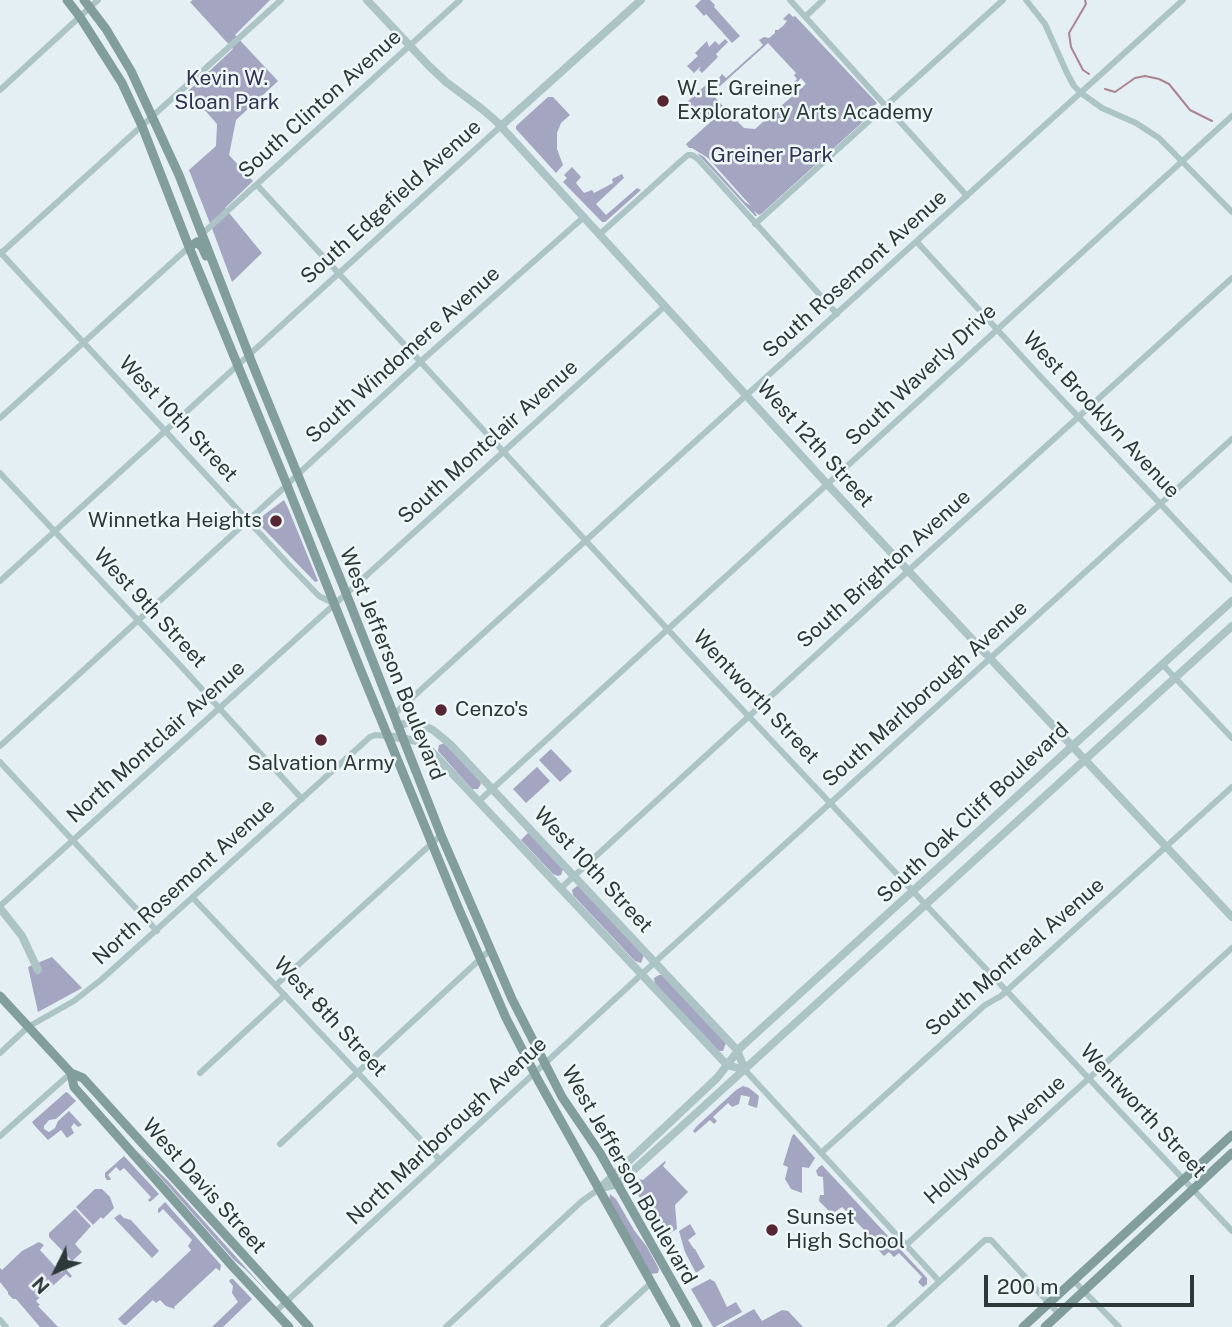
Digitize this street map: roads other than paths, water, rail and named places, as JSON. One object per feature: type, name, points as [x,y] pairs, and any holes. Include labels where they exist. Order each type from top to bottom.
[{"type":"main road","name":"West Jefferson Boulevard","points":[[67,0],[122,83],[142,127],[388,736],[506,1018],[676,1327]]},
{"type":"main road","name":"West Jefferson Boulevard","points":[[88,4],[124,59],[153,115],[203,233],[441,835],[512,999],[566,1105],[590,1137],[618,1184],[698,1327]]},
{"type":"main road","points":[[189,247],[197,242],[202,247],[215,279],[223,287]]},
{"type":"main road","name":"West Davis Street","points":[[0,996],[71,1073],[83,1078],[309,1327]]},
{"type":"main road","name":"West Davis Street","points":[[71,1073],[74,1087],[289,1327]]},
{"type":"main road","points":[[1023,1327],[1232,1135]]},
{"type":"main road","points":[[1045,1327],[1232,1153]]},
{"type":"main road","points":[[651,1283],[669,1276]]},
{"type":"street","points":[[0,90],[80,17],[88,4],[99,0]]},
{"type":"street","points":[[0,253],[281,0]]},
{"type":"street","name":"West 12th Street","points":[[367,0],[446,82],[501,126],[828,485],[1232,917]]},
{"type":"street","name":"South Clinton Avenue","points":[[203,233],[460,0]]},
{"type":"street","name":"South Edgefield Avenue","points":[[0,581],[641,0]]},
{"type":"street","points":[[790,0],[967,196]]},
{"type":"street","points":[[804,17],[823,0]]},
{"type":"street","points":[[755,224],[1003,0]]},
{"type":"street","points":[[1026,0],[1045,24],[1074,86],[1102,108],[1147,129],[1159,138],[1232,212]]},
{"type":"street","name":"South Rosemont Avenue","points":[[393,715],[1183,0]]},
{"type":"street","name":"South Waverly Drive","points":[[478,801],[1232,116]]},
{"type":"street","points":[[600,234],[688,155],[692,155],[836,314]]},
{"type":"street","name":"Wentworth Street","points":[[257,185],[667,629],[1232,1231]]},
{"type":"street","name":"South Windomere Avenue","points":[[0,746],[420,362],[583,217]]},
{"type":"street","name":"West Brooklyn Avenue","points":[[917,242],[1232,580]]},
{"type":"street","points":[[0,418],[189,247]]},
{"type":"street","name":"West 10th Street","points":[[0,253],[319,596],[335,604]]},
{"type":"street","name":"South Brighton Avenue","points":[[561,888],[1232,278]]},
{"type":"street","name":"South Montclair Avenue","points":[[335,604],[665,306]]},
{"type":"street","name":"South Marlborough Avenue","points":[[642,975],[1232,439]]},
{"type":"street","name":"West 9th Street","points":[[0,473],[302,799]]},
{"type":"street","name":"South Oak Cliff Boulevard","points":[[598,1189],[717,1079],[737,1050],[1232,601]]},
{"type":"street","name":"North Montclair Avenue","points":[[0,907],[335,604]]},
{"type":"street","name":"South Oak Cliff Boulevard","points":[[618,1184],[1232,626]]},
{"type":"street","points":[[1162,664],[1232,738]]},
{"type":"street","name":"West 10th Street","points":[[397,726],[414,721],[433,730],[450,744],[737,1050],[745,1070],[939,1281]]},
{"type":"street","name":"West 10th Street","points":[[388,736],[423,744],[727,1065]]},
{"type":"street","name":"North Rosemont Avenue","points":[[0,1053],[28,1027],[82,995],[157,931],[370,737],[388,736]]},
{"type":"street","points":[[0,762],[157,931]]},
{"type":"street","name":"South Montreal Avenue","points":[[821,1153],[985,1004],[1007,991],[1232,787]]},
{"type":"street","points":[[276,985],[441,835]]},
{"type":"street","name":"West 8th Street","points":[[193,898],[440,1160]]},
{"type":"street","points":[[0,907],[22,936],[38,970]]},
{"type":"street","name":"Hollywood Avenue","points":[[906,1245],[1232,948]]},
{"type":"street","points":[[280,1144],[490,950]]},
{"type":"street","name":"North Marlborough Avenue","points":[[275,1312],[642,975]]},
{"type":"street","points":[[200,1073],[285,995]]},
{"type":"street","points":[[727,1065],[745,1070]]},
{"type":"street","points":[[0,1136],[71,1073]]},
{"type":"street","points":[[446,1327],[582,1201],[598,1189],[618,1184]]},
{"type":"street","points":[[890,1327],[985,1240],[995,1243],[1059,1314]]},
{"type":"street","points":[[1073,1280],[1119,1327]]},
{"type":"street","points":[[603,1327],[651,1283]]},
{"type":"street","points":[[0,1320],[6,1327]]},
{"type":"waterway","points":[[1085,0],[1086,4],[1069,33],[1071,47],[1083,70],[1089,74]]},
{"type":"waterway","points":[[1105,89],[1115,92],[1135,78],[1145,76],[1159,79],[1169,84],[1190,110],[1212,121]]},
{"type":"place","name":"W. E. Greiner Exploratory Arts Academy","points":[[663,101]]},
{"type":"place","name":"Winnetka Heights","points":[[276,521]]},
{"type":"place","name":"Cenzo's","points":[[441,710]]},
{"type":"place","name":"Salvation Army","points":[[321,740]]},
{"type":"place","name":"Sunset High School","points":[[772,1230]]},
{"type":"park label","name":"Kevin W. Sloan Park","points":[[227,91]]},
{"type":"park label","name":"Greiner Park","points":[[772,156]]}]
